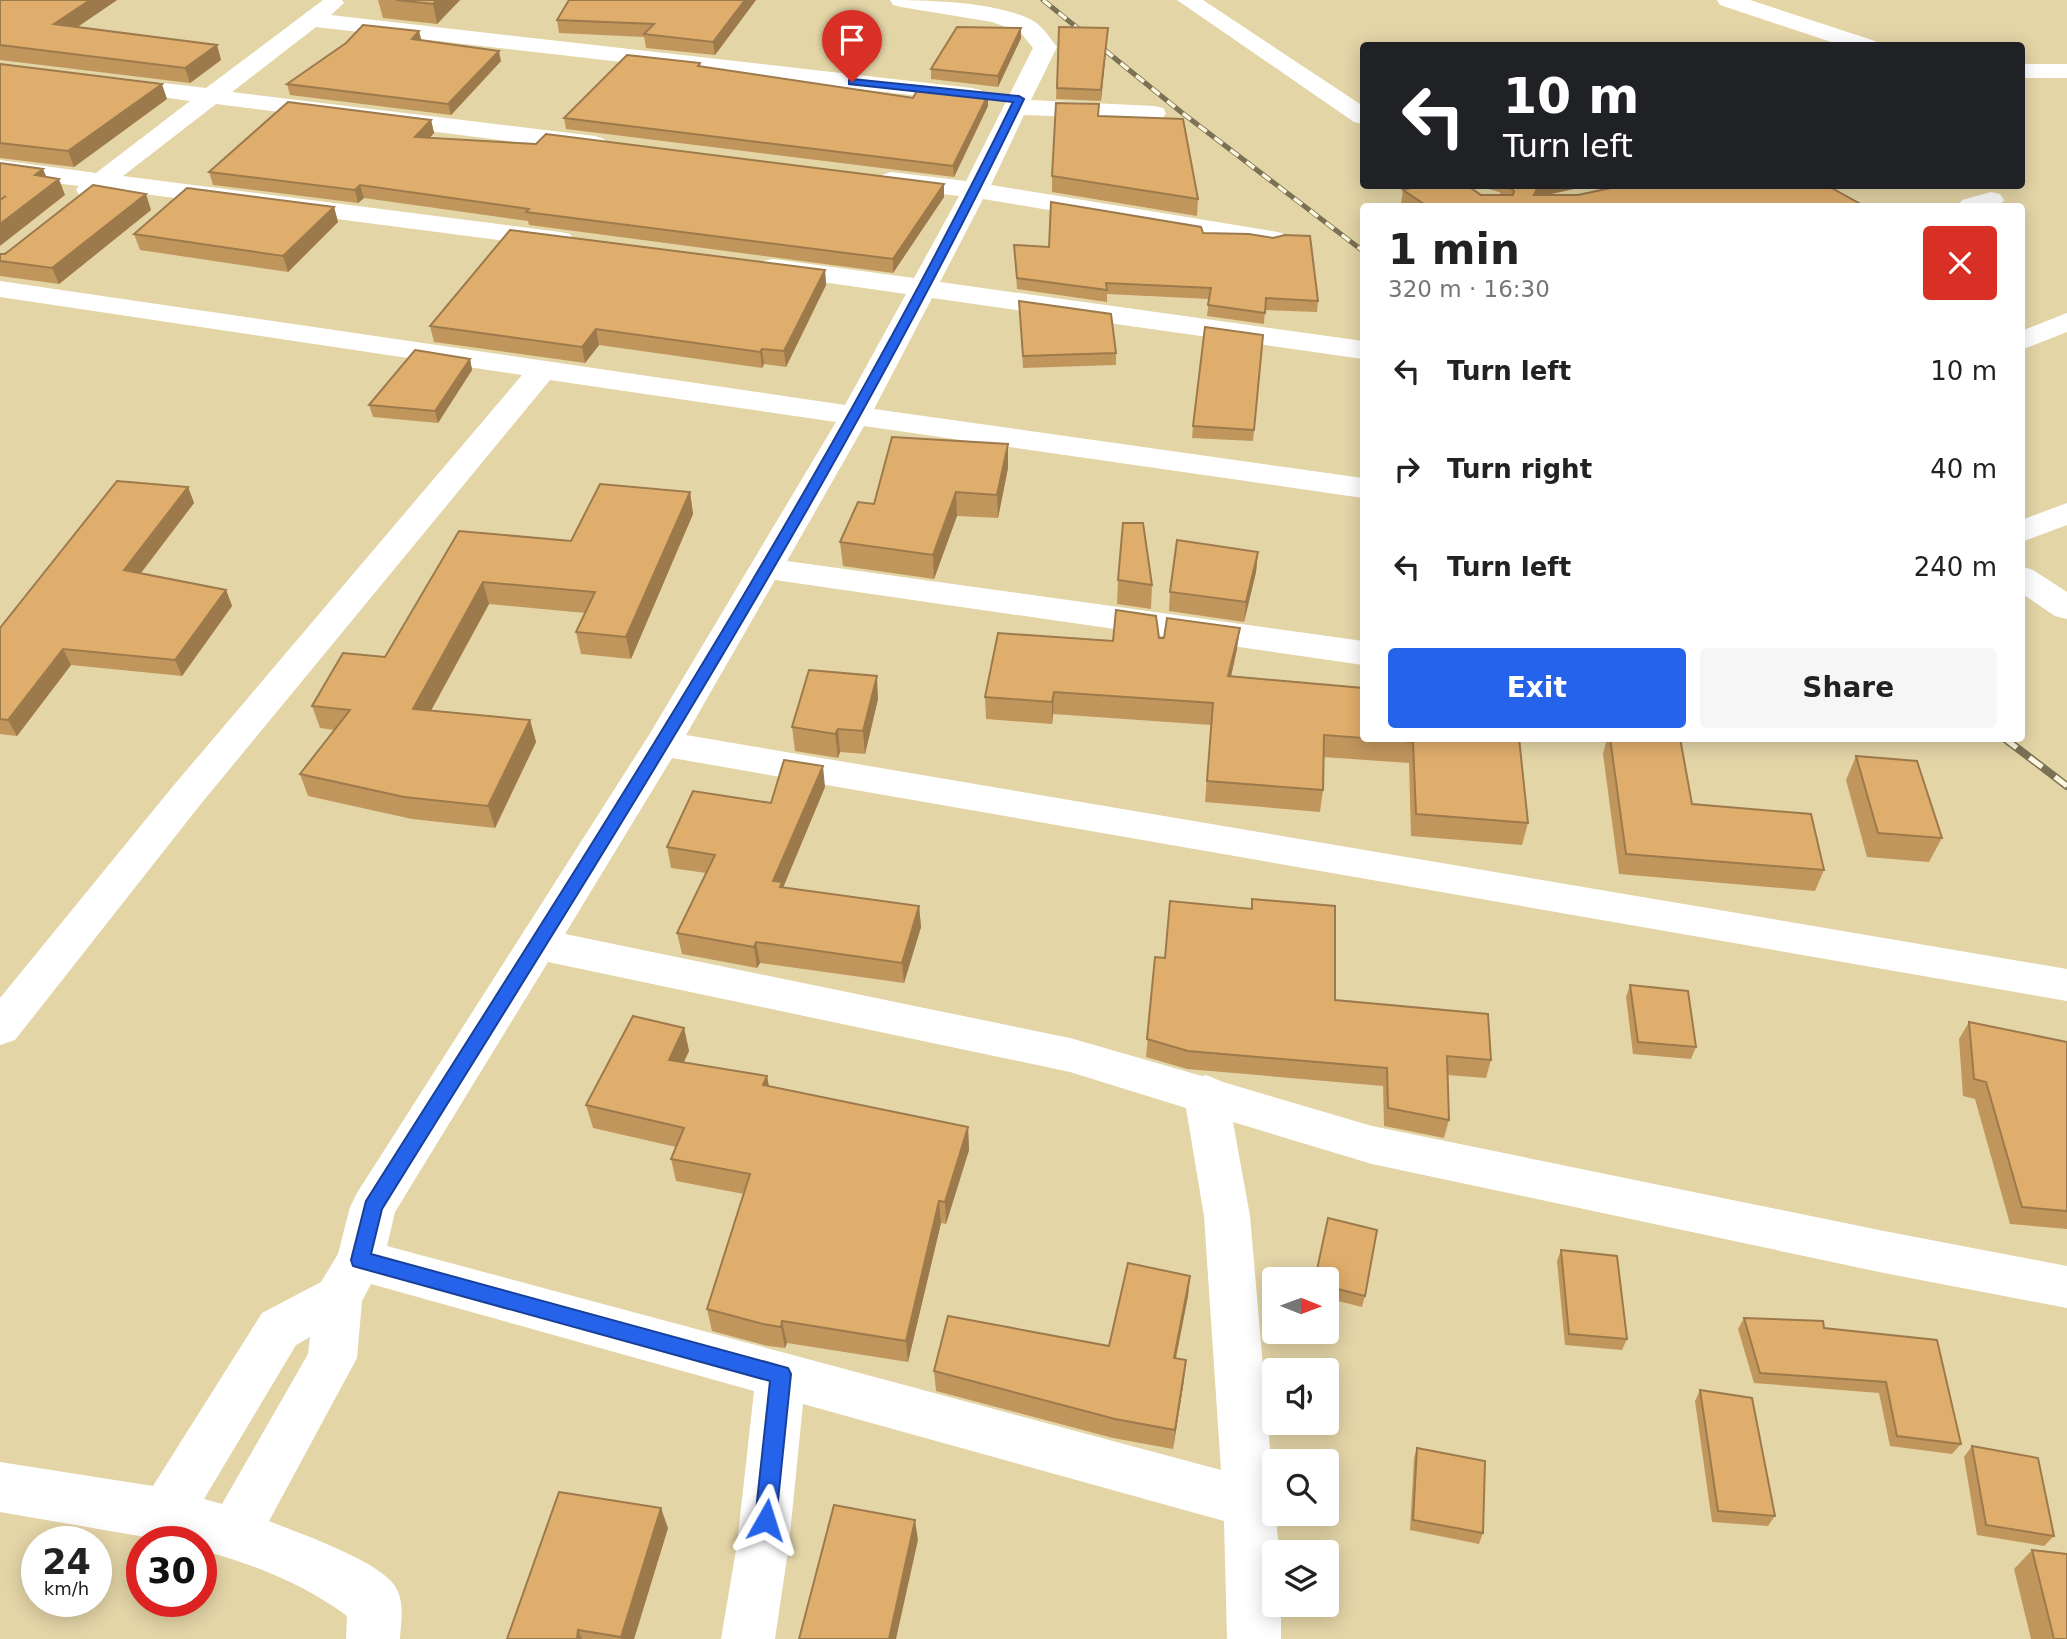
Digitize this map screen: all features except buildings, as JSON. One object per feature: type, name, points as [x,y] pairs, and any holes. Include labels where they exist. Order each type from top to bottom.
[{"type":"street","points":[[70,206],[337,0]]},
{"type":"street","points":[[234,1533],[332,1358],[349,1278],[373,1207],[662,744],[855,416],[975,190],[1045,47],[1028,27],[996,16],[901,0]]},
{"type":"street","points":[[1188,0],[1360,115]]},
{"type":"street","points":[[1727,0],[1855,42]]},
{"type":"street","points":[[313,20],[1017,103],[1154,114]]},
{"type":"street","points":[[2025,71],[2067,71]]},
{"type":"street","points":[[92,81],[614,146]]},
{"type":"street","points":[[0,168],[586,243]]},
{"type":"street","points":[[864,177],[975,190],[1272,239]]},
{"type":"street","points":[[748,264],[1360,350]]},
{"type":"street","points":[[0,289],[855,416],[1360,488]]},
{"type":"street","points":[[2025,339],[2067,321]]},
{"type":"street","points":[[0,1028],[187,795],[542,370]]},
{"type":"street","points":[[2025,530],[2067,513]]},
{"type":"street","points":[[764,568],[1360,653]]},
{"type":"street","points":[[2025,580],[2067,608]]},
{"type":"street","points":[[662,744],[2067,985]]},
{"type":"street","points":[[537,944],[1070,1055],[1206,1093],[1372,1145],[1884,1252],[2067,1287]]},
{"type":"street","points":[[1206,1093],[1227,1216],[1249,1503],[1254,1639]]},
{"type":"street","points":[[166,1514],[279,1328],[349,1278],[781,1374],[1249,1503]]},
{"type":"street","points":[[748,1639],[763,1544],[781,1374]]},
{"type":"street","points":[[0,1487],[166,1514],[234,1533],[336,1576],[375,1603],[373,1639]]},
{"type":"railway","points":[[1043,0],[1181,112],[1360,249]]},
{"type":"railway","points":[[2009,742],[2067,786]]},
{"type":"route","points":[[766,1520],[781,1374],[360,1260],[373,1207],[662,744],[855,416],[975,190],[1019,99],[852,82]]}]
